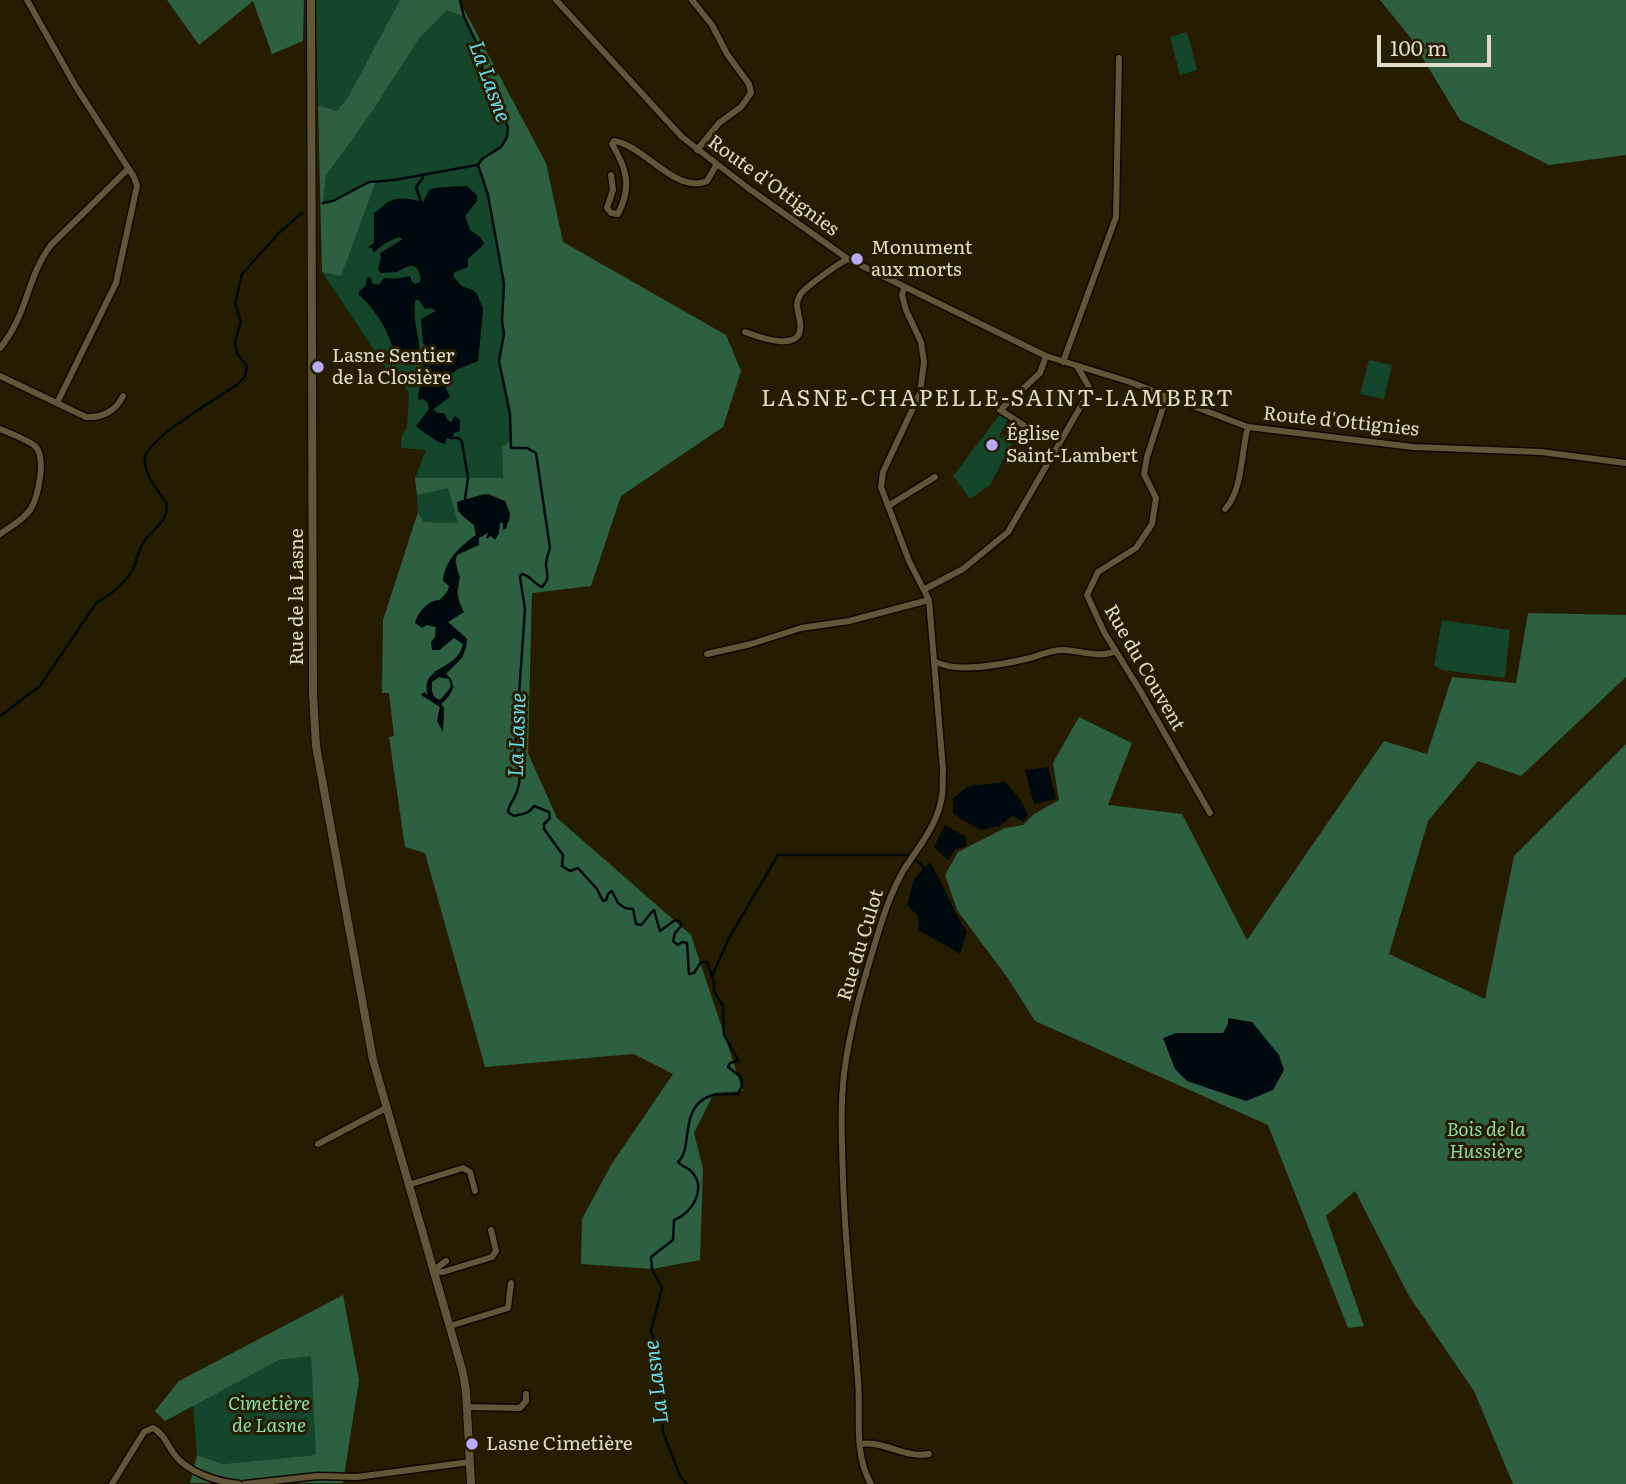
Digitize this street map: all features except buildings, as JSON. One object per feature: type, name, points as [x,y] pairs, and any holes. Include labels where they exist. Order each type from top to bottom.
[{"type":"street","points":[[27,0],[76,87],[134,177],[137,190],[116,283],[57,403]]},
{"type":"street","name":"Rue de la Lasne","points":[[311,0],[314,727],[365,1022],[386,1108],[463,1373],[471,1484]]},
{"type":"street","name":"Route d'Ottignies","points":[[556,0],[673,128],[717,164],[848,259],[1046,356],[1167,395],[1248,427],[1412,446],[1541,452],[1626,463]]},
{"type":"street","points":[[692,0],[712,25],[727,54],[749,84],[751,93],[741,107],[719,123],[697,149]]},
{"type":"street","points":[[1063,362],[1116,218],[1119,58]]},
{"type":"street","points":[[611,176],[613,190],[607,208],[611,214],[618,214],[625,200],[626,178],[623,163],[612,144],[614,141],[652,159],[676,179],[689,184],[707,181],[717,164]]},
{"type":"street","points":[[0,348],[14,331],[41,258],[128,169]]},
{"type":"street","points":[[745,332],[762,338],[790,342],[799,337],[801,326],[797,305],[801,293],[848,259]]},
{"type":"street","name":"Rue du Culot","points":[[871,1484],[864,1470],[860,1444],[858,1381],[844,1226],[842,1095],[848,1050],[886,908],[904,871],[929,831],[941,802],[943,770],[929,600],[918,580],[881,487],[883,472],[920,393],[924,358],[906,310],[902,295],[904,288]]},
{"type":"street","points":[[1046,356],[1040,373],[1000,410],[1028,428],[1060,439]]},
{"type":"street","points":[[1078,367],[1088,387]]},
{"type":"street","points":[[925,589],[963,569],[1008,531],[1079,410],[1091,378],[1096,372]]},
{"type":"street","points":[[0,376],[74,412],[92,417],[111,411],[123,396]]},
{"type":"street","name":"Rue du Couvent","points":[[1167,395],[1144,474],[1156,498],[1152,524],[1136,548],[1098,572],[1087,595],[1104,632],[1210,813]]},
{"type":"street","points":[[1225,509],[1238,482],[1242,446],[1248,427]]},
{"type":"street","points":[[0,429],[36,447],[40,466],[36,496],[31,509],[0,534]]},
{"type":"street","points":[[888,506],[935,477]]},
{"type":"street","points":[[707,654],[801,628],[849,621],[929,600]]},
{"type":"street","points":[[934,661],[953,667],[1012,662],[1062,650],[1095,654],[1110,654],[1116,651]]},
{"type":"street","points":[[318,1144],[386,1108]]},
{"type":"street","points":[[408,1185],[463,1168],[470,1172],[475,1191]]},
{"type":"street","points":[[433,1271],[443,1272],[492,1257],[496,1251],[491,1230]]},
{"type":"street","points":[[433,1271],[446,1261]]},
{"type":"street","points":[[450,1326],[512,1310],[511,1283]]},
{"type":"street","points":[[467,1407],[520,1408],[526,1401],[526,1394]]},
{"type":"street","points":[[112,1484],[144,1432],[153,1427],[185,1464],[217,1480],[239,1484]]},
{"type":"street","points":[[860,1444],[874,1443],[915,1456],[929,1454]]},
{"type":"street","points":[[245,1484],[318,1476],[357,1477],[470,1462]]},
{"type":"green space","points":[[167,0],[304,0],[303,41],[272,54],[253,1],[199,45]]},
{"type":"green space","points":[[316,0],[400,0],[348,97],[337,111],[318,105]]},
{"type":"green space","points":[[400,0],[459,0],[546,163],[563,242],[726,335],[741,371],[723,427],[621,496],[591,586],[532,593],[528,753],[557,818],[691,935],[743,1091],[714,1093],[694,1133],[703,1169],[700,1260],[652,1269],[581,1264],[582,1219],[611,1165],[673,1074],[634,1054],[485,1067],[425,853],[405,847],[389,737],[394,736],[389,693],[382,693],[383,620],[418,512],[424,522],[458,523],[448,488],[417,495],[415,478],[503,478],[502,447],[510,442],[510,414],[499,361],[504,334],[504,284],[488,195],[478,165],[502,144],[508,130],[491,90],[472,32],[464,17],[447,10],[418,40],[374,109],[326,176],[323,203],[376,181],[341,276],[322,272],[318,105],[337,111],[348,97]],"holes":[[[489,494],[505,501],[510,514],[509,522],[500,522],[495,539],[489,532],[479,538],[479,544],[457,555],[458,594],[463,610],[448,622],[465,637],[463,657],[446,674],[454,687],[441,704],[444,708],[443,728],[438,715],[440,707],[428,691],[435,671],[453,661],[460,653],[463,643],[454,638],[439,650],[431,642],[435,637],[436,627],[427,625],[417,617],[447,591],[449,586],[443,580],[450,560],[476,535],[474,525],[461,515],[459,501]]]},
{"type":"green space","points":[[1380,0],[1626,0],[1626,155],[1549,165],[1460,120],[1410,37]]},
{"type":"green space","points":[[447,10],[464,17],[477,43],[491,90],[507,126],[507,134],[502,144],[478,165],[488,195],[504,284],[504,334],[499,361],[510,414],[510,442],[502,447],[503,478],[415,478],[426,450],[401,448],[402,435],[407,428],[409,392],[388,371],[322,272],[341,275],[360,186],[333,201],[323,203],[326,176],[374,109],[418,40]],"holes":[[[458,186],[474,192],[477,201],[465,216],[470,230],[481,238],[484,244],[468,259],[467,267],[454,272],[453,276],[483,309],[478,361],[447,376],[445,386],[450,397],[433,410],[451,422],[447,438],[437,442],[430,434],[420,430],[429,409],[420,393],[422,359],[429,354],[426,316],[436,311],[418,299],[415,301],[415,357],[398,359],[384,327],[359,291],[371,282],[379,285],[384,278],[408,278],[415,284],[420,282],[421,278],[415,266],[378,270],[380,253],[403,239],[399,237],[374,252],[369,248],[374,243],[374,213],[397,200],[424,202],[435,188]]]},
{"type":"green space","points":[[1187,32],[1197,70],[1180,75],[1170,37]]},
{"type":"green space","points":[[1369,360],[1392,365],[1384,399],[1360,394]]},
{"type":"green space","points":[[1000,414],[1008,419],[999,436],[1003,438],[1013,421],[1021,426],[990,485],[970,499],[953,476]]},
{"type":"green space","points":[[448,487],[459,524],[424,522],[418,512],[417,495]]},
{"type":"green space","name":"Bois de la Hussière","points":[[1528,613],[1626,615],[1626,677],[1521,776],[1478,761],[1428,821],[1389,954],[1485,999],[1514,856],[1626,744],[1626,1484],[1513,1484],[1474,1391],[1409,1296],[1355,1191],[1326,1216],[1364,1326],[1348,1328],[1268,1125],[1035,1021],[1007,977],[957,910],[945,875],[958,852],[1005,828],[1023,825],[1034,814],[1059,800],[1053,763],[1079,717],[1132,743],[1108,805],[1182,814],[1247,940],[1384,741],[1427,754],[1452,677],[1516,683]]},
{"type":"green space","points":[[1442,620],[1510,630],[1505,678],[1442,670],[1434,665]]},
{"type":"green space","points":[[439,677],[449,679],[451,683],[449,692],[440,700],[434,696],[432,688],[432,682]]},
{"type":"green space","points":[[343,1295],[359,1380],[343,1483],[190,1483],[197,1455],[223,1464],[316,1455],[311,1356],[279,1360],[165,1421],[155,1411],[179,1381]]},
{"type":"green space","name":"Cimetière de Lasne","points":[[311,1355],[317,1455],[223,1464],[197,1455],[193,1405],[279,1360]]},
{"type":"shaded area","points":[[467,186],[477,196],[477,201],[465,216],[470,230],[481,238],[484,244],[468,259],[468,267],[455,272],[453,276],[461,286],[477,294],[483,309],[478,361],[448,376],[445,386],[450,397],[433,409],[437,413],[444,413],[448,421],[451,422],[455,416],[460,420],[460,431],[454,433],[452,440],[447,438],[445,444],[416,426],[429,409],[428,403],[418,397],[422,358],[429,354],[423,342],[421,319],[436,311],[432,308],[425,309],[418,299],[415,301],[414,319],[419,353],[414,363],[408,360],[402,362],[398,359],[383,324],[371,306],[358,294],[366,285],[367,277],[371,278],[372,284],[379,285],[384,278],[410,276],[415,284],[420,282],[421,278],[418,268],[410,265],[397,272],[381,273],[378,270],[380,254],[403,239],[399,237],[392,240],[374,253],[372,248],[368,247],[374,243],[374,213],[393,200],[423,202],[429,190]]},
{"type":"shaded area","points":[[484,494],[505,501],[510,514],[506,529],[503,530],[503,523],[500,523],[495,540],[491,536],[486,539],[488,533],[479,538],[479,545],[457,555],[455,562],[460,578],[457,598],[464,612],[448,622],[467,639],[467,645],[463,655],[446,674],[453,685],[451,693],[441,704],[444,708],[443,732],[437,721],[440,707],[421,695],[424,692],[428,695],[429,678],[455,659],[463,644],[454,638],[439,650],[432,650],[431,642],[435,637],[436,627],[427,625],[422,628],[415,623],[424,607],[440,600],[448,591],[449,586],[443,581],[450,560],[476,535],[474,525],[458,511],[457,502]],"holes":[[[439,677],[449,679],[451,687],[440,700],[437,699],[433,693],[432,682]]]},
{"type":"shaded area","points":[[1048,767],[1056,799],[1034,804],[1025,770]]},
{"type":"shaded area","points":[[1005,782],[1020,799],[1028,815],[1023,822],[1013,815],[1000,826],[980,830],[953,814],[953,798],[969,786]]},
{"type":"shaded area","points":[[945,825],[966,837],[966,847],[956,849],[948,860],[934,847]]},
{"type":"shaded area","points":[[930,862],[967,932],[960,954],[919,930],[918,916],[907,905],[914,879]]},
{"type":"shaded area","points":[[1228,1018],[1252,1022],[1279,1055],[1284,1070],[1273,1090],[1246,1101],[1187,1081],[1175,1069],[1163,1038],[1176,1033],[1223,1033]]},
{"type":"waterway","name":"La Lasne","points":[[460,0],[464,17],[478,46],[482,68],[493,98],[508,127],[507,137],[501,147],[482,159],[478,165],[488,195],[504,284],[504,334],[499,361],[510,414],[511,448],[527,448],[536,453],[550,548],[546,563],[547,579],[542,587],[525,575],[520,577],[525,609],[515,752],[520,773],[519,786],[508,812],[514,816],[520,815],[534,806],[549,812],[550,818],[544,824],[544,829],[563,855],[562,866],[570,871],[578,868],[597,889],[603,901],[612,891],[618,903],[633,909],[636,924],[641,925],[654,910],[660,931],[675,920],[679,921],[682,925],[675,933],[673,941],[678,945],[687,943],[689,974],[694,973],[701,962],[707,962],[714,982],[714,991],[723,1006],[724,1035],[738,1061],[730,1063],[728,1067],[741,1077],[742,1086],[738,1094],[710,1096],[694,1109],[683,1156],[678,1162],[690,1170],[696,1179],[698,1193],[687,1212],[674,1220],[673,1240],[651,1257],[652,1269],[662,1288],[651,1331],[658,1350],[654,1365],[660,1390],[663,1432],[680,1476],[687,1484]]},
{"type":"waterway","points":[[323,203],[333,201],[369,182],[477,165]]},
{"type":"waterway","points":[[421,202],[416,187],[423,178],[422,174]]},
{"type":"waterway","points":[[0,716],[40,686],[97,602],[117,588],[130,574],[143,543],[163,519],[167,508],[146,470],[145,458],[149,450],[170,429],[238,384],[245,376],[247,366],[237,353],[235,341],[241,322],[235,304],[242,274],[280,232],[302,213]]},
{"type":"waterway","points":[[452,438],[459,438],[462,442],[468,478],[465,499]]},
{"type":"waterway","points":[[712,976],[729,938],[778,855],[909,855]]},
{"type":"waterway","points":[[917,861],[925,868]]},
{"type":"place","name":"Monument aux morts","points":[[857,259]]},
{"type":"place","name":"Lasne Sentier de la Closière","points":[[318,367]]},
{"type":"place","name":"Église Saint-Lambert","points":[[992,445]]},
{"type":"place","name":"Lasne Cimetière","points":[[472,1444]]},
{"type":"district","name":"LASNE-CHAPELLE-SAINT-LAMBERT","points":[[998,399]]}]
